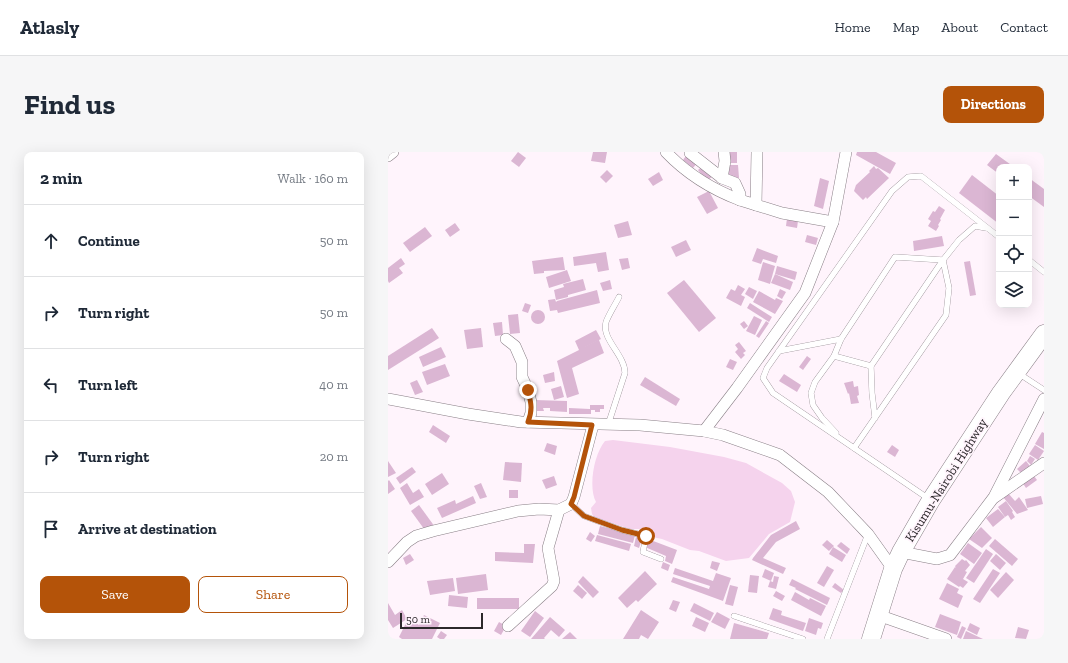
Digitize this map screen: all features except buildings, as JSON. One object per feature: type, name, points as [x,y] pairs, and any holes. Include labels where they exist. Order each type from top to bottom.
[{"type":"highway","name":"Kisumu-Nairobi Highway","points":[[871,639],[878,615],[901,552],[931,500],[1016,372],[1044,334]]},
{"type":"street","points":[[388,156],[393,152]]},
{"type":"street","points":[[666,152],[679,165],[718,192],[782,213],[833,222]]},
{"type":"street","points":[[722,178],[725,161],[724,152]]},
{"type":"street","points":[[756,205],[757,152]]},
{"type":"street","points":[[704,431],[738,388],[804,293],[833,222],[846,152]]},
{"type":"street","points":[[690,153],[722,178],[735,183],[740,194],[740,200]]},
{"type":"street","points":[[506,339],[515,346],[522,362],[522,377],[528,390],[531,402],[531,412],[528,422]]},
{"type":"street","points":[[388,399],[468,414],[528,422],[640,426],[704,431],[723,435],[780,455],[828,492],[868,534],[894,569]]},
{"type":"street","points":[[901,552],[937,559],[950,555],[994,497],[1044,399]]},
{"type":"street","points":[[388,562],[407,542],[416,536],[518,511],[559,510],[571,504],[592,425]]},
{"type":"street","points":[[994,497],[1044,464]]},
{"type":"street","points":[[508,626],[552,586],[554,581],[548,548],[559,510]]},
{"type":"street","points":[[878,615],[946,639]]},
{"type":"lane","points":[[931,500],[773,393],[763,378],[767,368],[892,191],[908,177],[921,176],[998,236]]},
{"type":"lane","points":[[875,418],[871,366],[959,240],[974,226],[989,229]]},
{"type":"lane","points":[[843,440],[822,418],[813,405],[811,393],[815,382],[834,356],[841,339],[895,257],[944,260]]},
{"type":"lane","points":[[854,448],[946,315],[950,288],[944,260]]},
{"type":"lane","points":[[1032,262],[1044,272]]},
{"type":"lane","points":[[608,425],[625,373],[625,366],[606,332],[606,323],[619,297]]},
{"type":"lane","points":[[779,351],[841,339]]},
{"type":"lane","points":[[834,356],[871,366]]},
{"type":"lane","points":[[1016,372],[1044,390]]},
{"type":"lane","points":[[571,504],[584,516],[622,530],[646,536],[643,552],[661,559]]},
{"type":"lane","points":[[827,639],[868,534]]},
{"type":"lane","points":[[734,616],[803,639]]},
{"type":"shaded area","points":[[613,440],[670,447],[724,457],[746,463],[782,483],[791,491],[795,502],[790,522],[769,534],[749,558],[726,561],[652,537],[647,529],[630,529],[594,517],[591,508],[596,502],[592,488],[595,462],[605,441]]},
{"type":"route","points":[[528,390],[531,402],[531,412],[528,422],[592,425],[571,504],[584,516],[622,530],[646,536]]}]
